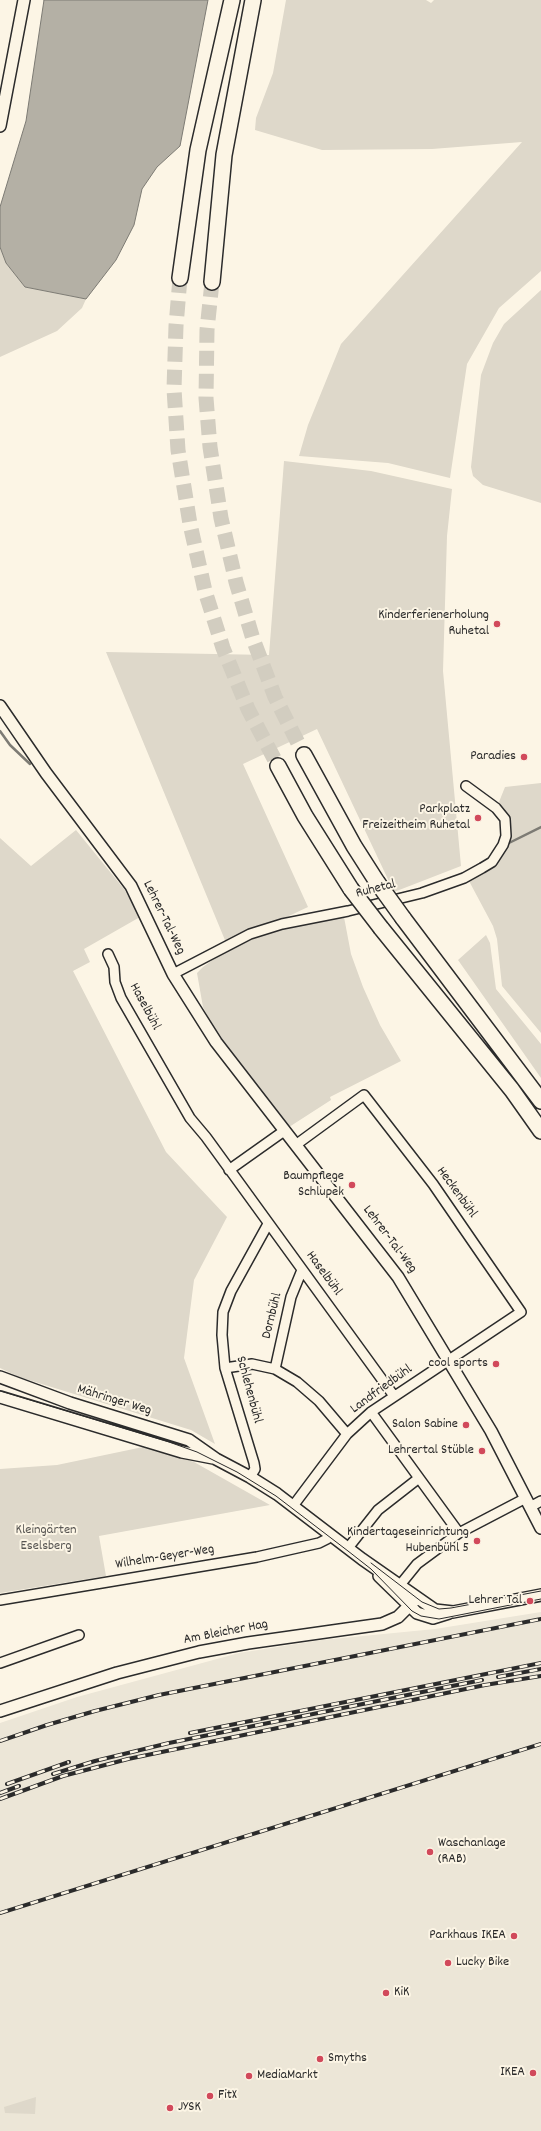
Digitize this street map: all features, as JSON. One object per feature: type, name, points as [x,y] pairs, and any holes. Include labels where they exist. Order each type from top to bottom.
[{"type":"highway","points":[[180,278],[198,150],[232,0]]},
{"type":"highway","points":[[212,282],[224,155],[253,0]]},
{"type":"highway","points":[[304,755],[354,846],[377,882],[541,1101]]},
{"type":"highway","points":[[278,766],[305,816],[352,889],[381,928],[507,1084],[541,1131]]},
{"type":"street","points":[[0,126],[24,0]]},
{"type":"street","name":"Lehrer-Tal-Weg","points":[[0,706],[46,774],[131,886],[173,974],[216,1042],[284,1131],[297,1144],[398,1277],[491,1431],[541,1528]]},
{"type":"street","name":"Ruhetal","points":[[173,974],[250,934],[282,924],[348,911],[422,893],[464,878],[492,862],[503,845],[506,836],[505,819],[496,808],[466,786]]},
{"type":"street","name":"Haselbühl","points":[[108,954],[114,967],[115,982],[122,998],[190,1118],[394,1396]]},
{"type":"street","name":"Heckenbühl","points":[[297,1144],[364,1095],[433,1184],[521,1312],[449,1360]]},
{"type":"street","points":[[228,1170],[284,1131]]},
{"type":"street","name":"Schlehenbühl","points":[[250,1477],[255,1469],[254,1463],[225,1368],[222,1335],[223,1312],[231,1291],[268,1224]]},
{"type":"street","name":"Dornbühl","points":[[275,1369],[291,1297],[302,1270]]},
{"type":"street","name":"Landfriedbühl","points":[[293,1506],[347,1434],[371,1412],[449,1360]]},
{"type":"street","points":[[225,1368],[252,1364],[275,1369],[297,1382],[319,1401],[347,1434]]},
{"type":"street","name":"Mähringer Weg","points":[[1,1380],[70,1403],[179,1436],[193,1442],[216,1459],[250,1477],[293,1506],[362,1559],[417,1598]]},
{"type":"street","name":"Mähringer Weg","points":[[0,1397],[182,1452],[216,1459]]},
{"type":"street","points":[[371,1412],[459,1533]]},
{"type":"street","points":[[348,1548],[378,1510],[419,1478]]},
{"type":"street","points":[[400,1585],[417,1564],[459,1533],[528,1502],[541,1501]]},
{"type":"street","name":"Wilhelm-Geyer-Weg","points":[[0,1600],[257,1556],[319,1543],[327,1539],[330,1535]]},
{"type":"street","name":"Mähringer Weg","points":[[362,1559],[409,1606]]},
{"type":"street","points":[[409,1606],[419,1615],[437,1618],[453,1612],[541,1595]]},
{"type":"street","points":[[417,1598],[435,1610],[453,1612]]},
{"type":"street","name":"Am Bleicher Hag","points":[[0,1711],[117,1673],[198,1652],[248,1643],[375,1626],[395,1619],[417,1598]]},
{"type":"street","points":[[0,1663],[80,1635]]},
{"type":"shaded area","points":[[44,0],[208,0],[180,146],[157,167],[142,189],[134,225],[116,260],[86,299],[25,287],[6,263],[0,247],[0,207],[26,121]]},
{"type":"shaded area","points":[[541,1612],[541,2131],[0,2131],[0,1723],[77,1697],[239,1653],[322,1640],[435,1629]]},
{"type":"green space","points":[[286,0],[426,0],[431,3],[434,0],[541,0],[541,271],[499,308],[467,364],[450,478],[388,463],[299,456],[308,425],[341,344],[522,142],[432,149],[322,150],[255,130],[256,118],[273,73]]},
{"type":"green space","points":[[0,247],[6,263],[25,287],[86,299],[82,308],[57,331],[0,357]]},
{"type":"green space","points":[[541,290],[541,503],[483,485],[473,476],[471,467],[481,375],[493,343],[504,324]]},
{"type":"green space","points":[[284,461],[371,471],[452,489],[447,536],[443,671],[461,866],[394,892],[317,729],[243,764],[308,907],[227,945],[106,652],[269,655]]},
{"type":"green space","points":[[541,783],[541,1033],[502,986],[497,939],[493,926],[469,881],[495,865],[507,847],[510,837],[509,817],[499,802],[505,787]]},
{"type":"green space","points":[[76,830],[124,889],[140,917],[84,949],[90,962],[73,971],[166,1152],[227,1217],[194,1280],[184,1358],[215,1444],[191,1430],[19,1377],[0,1368],[0,838],[31,866]]},
{"type":"green space","points":[[344,917],[351,954],[363,987],[380,1025],[401,1061],[330,1097],[331,1100],[286,1129],[219,1039],[203,1007],[197,973],[221,954],[258,937],[285,928]]},
{"type":"green space","points":[[486,935],[490,943],[496,989],[541,1044],[541,1078],[458,960]]},
{"type":"green space","name":"Kleingärten Eselsberg","points":[[143,1447],[194,1462],[270,1505],[99,1536],[106,1576],[0,1593],[0,1469],[57,1465]]},
{"type":"green space","points":[[36,2097],[35,2114],[5,2113],[4,2107]]},
{"type":"waterway","points":[[0,731],[10,745],[30,764]]},
{"type":"waterway","points":[[509,843],[541,827]]},
{"type":"tunnel","points":[[180,278],[176,326],[174,389],[178,450],[190,524],[205,591],[223,648],[248,709],[278,766]]},
{"type":"tunnel","points":[[212,282],[207,330],[206,398],[210,447],[221,518],[236,582],[253,639],[275,697],[304,755]]},
{"type":"tram line","points":[[0,1391],[169,1442],[197,1452],[237,1472],[276,1496],[348,1551],[371,1569],[412,1611],[421,1616],[439,1619],[541,1599]]},
{"type":"tram line","points":[[371,1563],[422,1602],[439,1609],[541,1591]]},
{"type":"railway","points":[[0,1741],[95,1711],[159,1695],[541,1619]]},
{"type":"railway","points":[[190,1733],[541,1663]]},
{"type":"railway","points":[[498,1677],[541,1669]]},
{"type":"railway","points":[[0,1799],[63,1776],[128,1759],[485,1685],[541,1676]]},
{"type":"railway","points":[[53,1774],[95,1761],[169,1743],[482,1680]]},
{"type":"railway","points":[[0,1913],[541,1744]]},
{"type":"railway","points":[[7,1784],[69,1762]]},
{"type":"railway","points":[[0,1793],[19,1786]]},
{"type":"place","name":"Kinderferienerholung Ruhetal","points":[[497,624]]},
{"type":"place","name":"Paradies","points":[[524,757]]},
{"type":"place","name":"Parkplatz Freizeitheim Ruhetal","points":[[478,818]]},
{"type":"place","name":"Baumpflege Schlupek","points":[[352,1185]]},
{"type":"place","name":"cool sports","points":[[496,1364]]},
{"type":"place","name":"Salon Sabine","points":[[466,1425]]},
{"type":"place","name":"Lehrertal Stüble","points":[[482,1451]]},
{"type":"place","name":"Kindertageseinrichtung Hubenbühl 5","points":[[477,1541]]},
{"type":"place","name":"Lehrer Tal","points":[[530,1601]]},
{"type":"place","name":"Waschanlage (RAB)","points":[[430,1852]]},
{"type":"place","name":"Parkhaus IKEA","points":[[514,1936]]},
{"type":"place","name":"Lucky Bike","points":[[448,1963]]},
{"type":"place","name":"KiK","points":[[386,1993]]},
{"type":"place","name":"Smyths","points":[[320,2059]]},
{"type":"place","name":"IKEA","points":[[533,2073]]},
{"type":"place","name":"MediaMarkt","points":[[249,2076]]},
{"type":"place","name":"FitX","points":[[210,2096]]},
{"type":"place","name":"JYSK","points":[[170,2108]]}]
